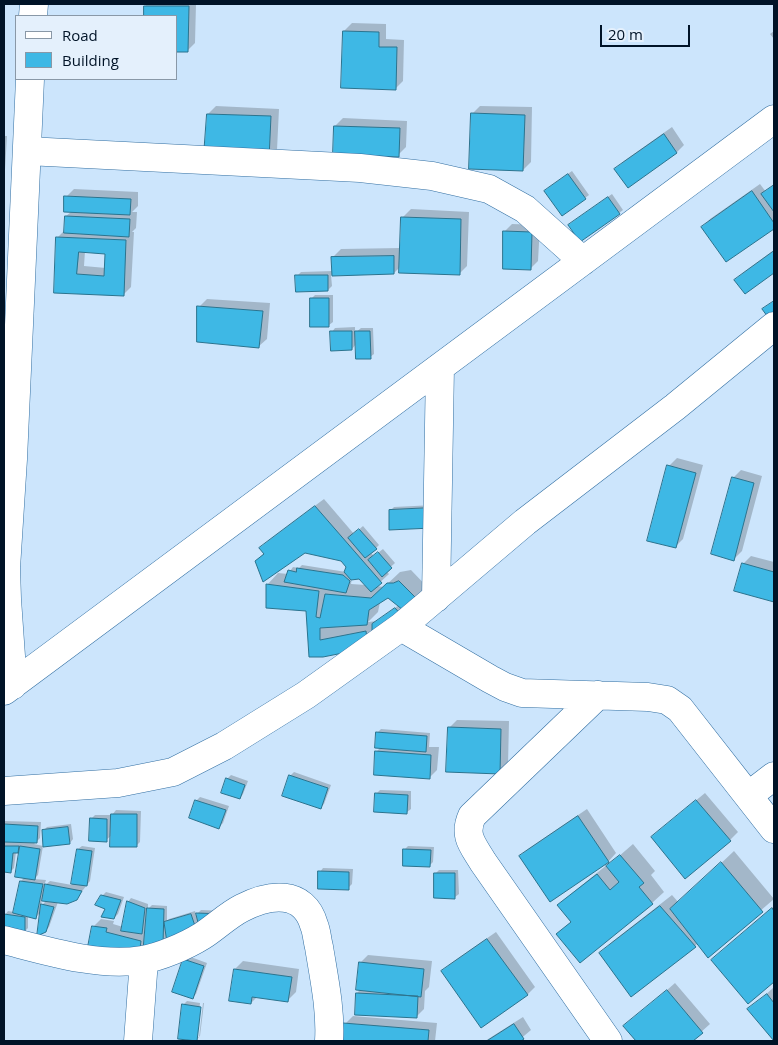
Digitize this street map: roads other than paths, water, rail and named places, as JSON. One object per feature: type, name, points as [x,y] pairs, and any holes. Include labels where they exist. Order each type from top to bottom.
[{"type":"street","points":[[8,688],[6,568],[13,459],[30,80]]},
{"type":"street","points":[[8,688],[774,119]]},
{"type":"street","points":[[27,151],[360,168],[432,176],[489,190],[525,209],[583,261]]},
{"type":"street","points":[[4,791],[118,783],[173,772],[224,746],[306,695],[401,627],[525,522],[675,408],[774,326]]},
{"type":"street","points":[[436,598],[440,368]]},
{"type":"street","points":[[401,627],[505,687],[522,693],[648,697],[667,700],[680,709],[774,829]]},
{"type":"street","points":[[598,695],[472,816],[468,826],[468,837],[483,862],[608,1041]]},
{"type":"street","points":[[748,796],[774,776]]},
{"type":"street","points":[[4,940],[61,954],[117,963],[144,960],[165,953],[200,937],[248,905],[278,897],[292,898],[303,905],[314,923],[326,986],[330,1029],[329,1041]]},
{"type":"street","points":[[138,1041],[144,960]]}]
